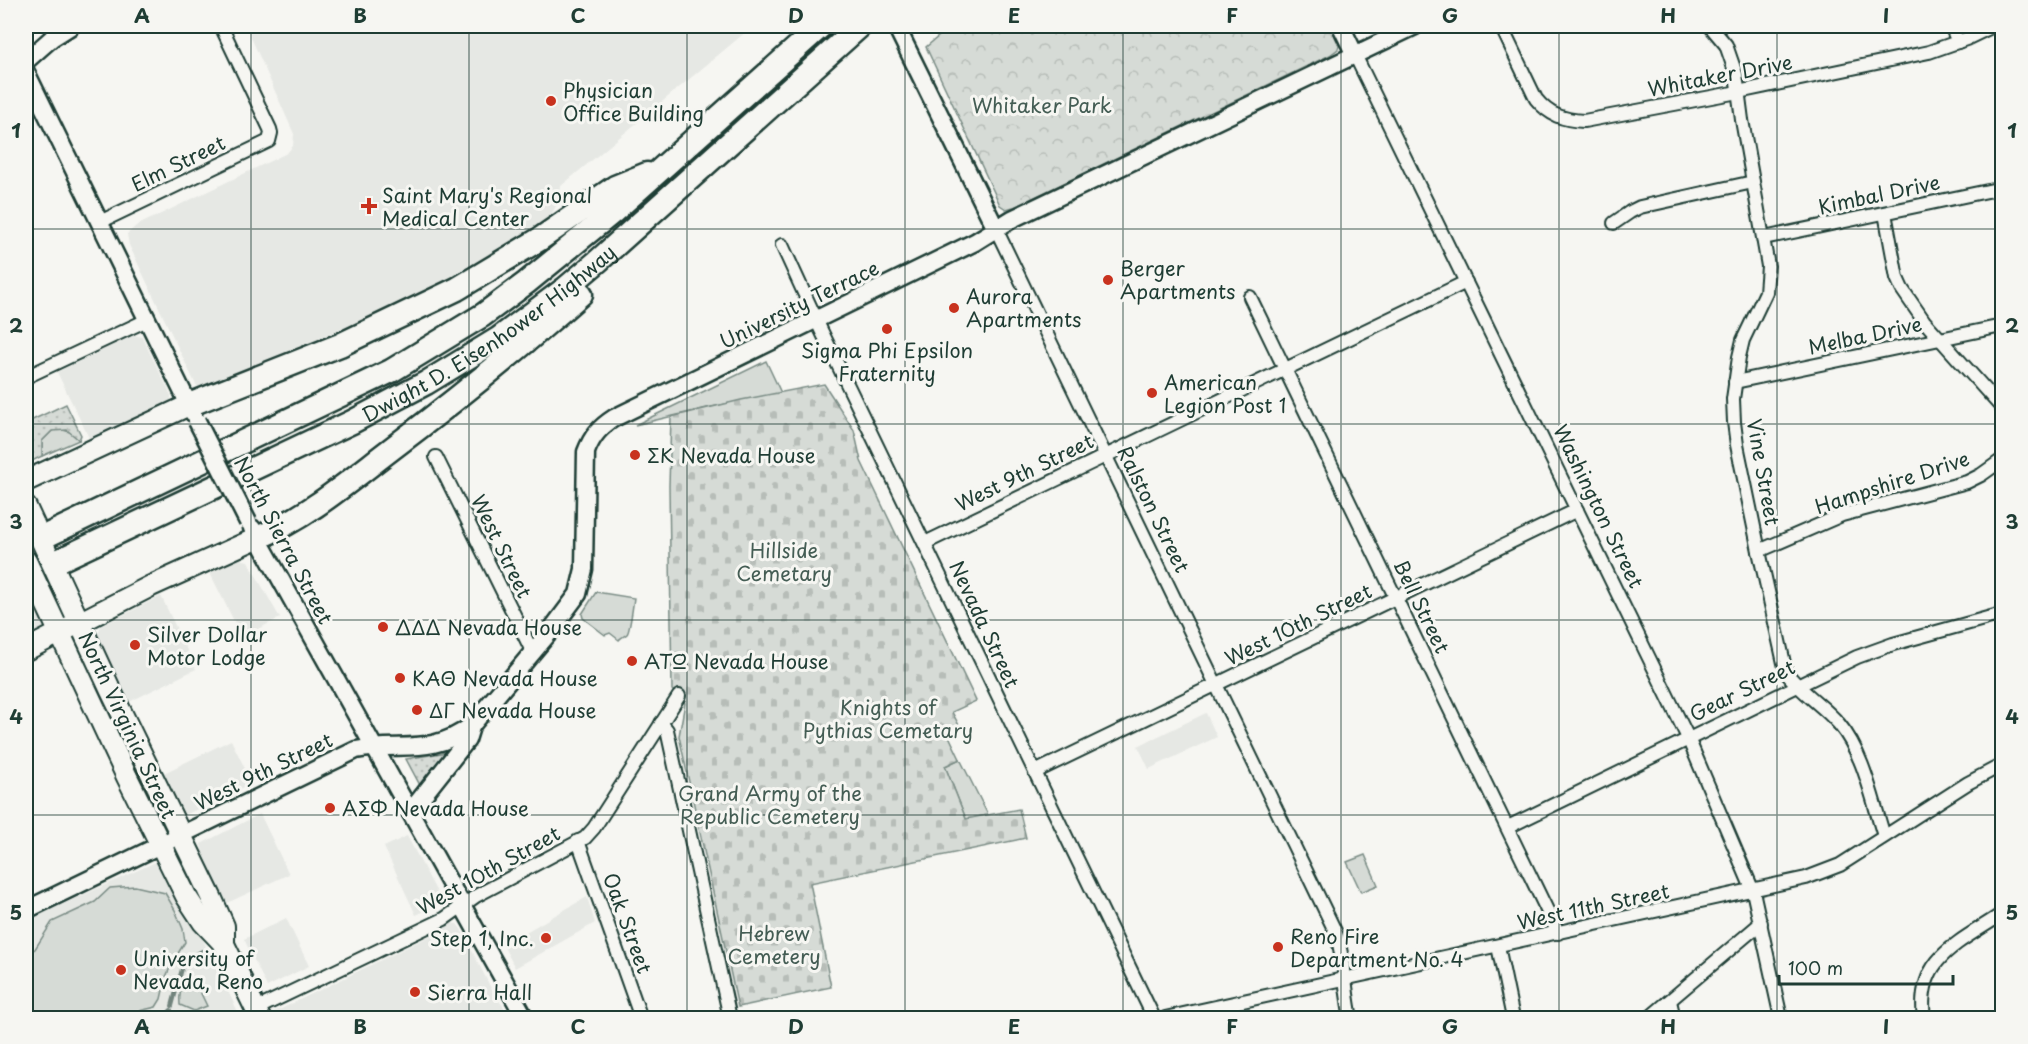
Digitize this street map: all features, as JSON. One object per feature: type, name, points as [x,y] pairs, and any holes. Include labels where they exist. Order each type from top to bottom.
[{"type":"highway","name":"Dwight D. Eisenhower Highway","points":[[50,534],[391,371],[438,344],[526,283],[665,167],[821,26]]},
{"type":"highway","name":"Dwight D. Eisenhower Highway","points":[[62,559],[390,403],[489,345],[532,315],[598,261],[860,26]]},
{"type":"highway","points":[[253,530],[274,531],[312,508],[502,364],[728,161],[832,50]]},
{"type":"highway","points":[[193,413],[449,293],[488,272],[540,239],[615,187],[665,167]]},
{"type":"main road","points":[[26,481],[193,413]]},
{"type":"main road","name":"North Virginia Street","points":[[26,507],[69,627],[171,839],[224,926],[224,944],[258,1014]]},
{"type":"main road","points":[[26,650],[192,566],[253,530]]},
{"type":"main road","name":"North Virginia Street","points":[[26,561],[69,627]]},
{"type":"street","points":[[26,61],[52,38],[71,26]]},
{"type":"street","name":"Elm Street","points":[[100,222],[269,141],[270,129],[221,26]]},
{"type":"street","name":"Ralston Street","points":[[896,26],[1336,933],[1344,959],[1344,980],[1351,1018]]},
{"type":"street","name":"Washington Street","points":[[1341,26],[1688,738],[1753,891],[1781,1018]]},
{"type":"street","name":"University Terrace","points":[[374,747],[408,748],[428,745],[457,736],[471,726],[572,605],[582,582],[586,452],[594,435],[602,426],[620,414],[975,242],[1012,219],[1415,26]]},
{"type":"street","name":"Whitaker Drive","points":[[1501,26],[1536,99],[1554,116],[1568,121],[1584,122],[1929,52],[1993,26]]},
{"type":"street","name":"Vine Street","points":[[1710,26],[1726,45],[1734,67],[1769,278],[1766,292],[1743,340],[1735,382],[1734,422],[1737,445],[1759,551],[1786,672],[1797,685],[1827,710],[1850,738],[1858,755],[1884,836]]},
{"type":"street","points":[[1951,26],[1958,42]]},
{"type":"street","name":"North Sierra Street","points":[[26,72],[193,413],[253,530],[525,1018]]},
{"type":"street","points":[[1614,223],[1640,207],[1753,182]]},
{"type":"street","name":"Kimbal Drive","points":[[1764,238],[2002,188]]},
{"type":"street","points":[[1885,213],[1897,278],[1902,290],[1924,321],[2002,408]]},
{"type":"street","name":"Nevada Street","points":[[782,245],[1154,1018]]},
{"type":"street","name":"West 9th Street","points":[[925,543],[1466,282]]},
{"type":"street","name":"Bell Street","points":[[1250,297],[1558,933]]},
{"type":"street","points":[[26,377],[147,320]]},
{"type":"street","name":"Melba Drive","points":[[1735,382],[2002,326]]},
{"type":"street","name":"West Street","points":[[436,457],[533,653]]},
{"type":"street","name":"Hampshire Drive","points":[[1759,551],[1842,515],[1967,482],[2002,460]]},
{"type":"street","name":"West 10th Street","points":[[1035,772],[1577,510]]},
{"type":"street","name":"Gear Street","points":[[1508,827],[1797,685],[1874,650],[2002,614]]},
{"type":"street","name":"West 10th Street","points":[[258,1014],[444,919],[476,896],[590,833],[679,696]]},
{"type":"street","points":[[661,723],[668,730],[730,1018]]},
{"type":"street","points":[[410,812],[466,740],[471,726]]},
{"type":"street","name":"West 9th Street","points":[[26,910],[351,752],[374,747]]},
{"type":"street","name":"West 11th Street","points":[[1165,1018],[1188,1016],[1753,891],[1823,873],[1850,860],[1968,783],[2002,765]]},
{"type":"street","name":"Oak Street","points":[[578,841],[641,1018]]},
{"type":"street","points":[[1924,1018],[1923,988],[1939,959],[1951,948],[2002,914]]},
{"type":"street","points":[[1649,1018],[1761,923]]},
{"type":"street","points":[[1498,946],[1513,1018]]},
{"type":"street","points":[[1670,1000],[1674,1018]]},
{"type":"shaded area","name":"Saint Mary's Regional Medical Center","points":[[246,26],[753,26],[561,186],[559,201],[548,220],[509,250],[354,325],[203,389],[196,385],[129,245],[127,234],[136,226],[287,153],[293,146],[294,134]]},
{"type":"shaded area","points":[[134,335],[142,337],[171,395],[171,400],[90,440],[57,372]]},
{"type":"shaded area","points":[[240,559],[248,561],[280,618],[242,637],[210,573]]},
{"type":"shaded area","points":[[26,575],[47,628],[26,638]]},
{"type":"shaded area","points":[[161,596],[196,669],[129,702],[98,633],[101,626]]},
{"type":"shaded area","points":[[1206,713],[1217,737],[1149,769],[1138,746]]},
{"type":"shaded area","points":[[231,740],[252,783],[185,815],[164,773]]},
{"type":"shaded area","points":[[260,814],[289,874],[227,903],[201,844]]},
{"type":"shaded area","points":[[407,836],[441,900],[438,905],[416,915],[384,847]]},
{"type":"shaded area","name":"University of Nevada, Reno","points":[[158,861],[167,866],[241,1018],[26,1018],[26,921]]},
{"type":"shaded area","points":[[587,897],[595,923],[515,968],[503,945]]},
{"type":"shaded area","points":[[286,918],[309,966],[267,987],[244,939]]},
{"type":"shaded area","name":"University of Nevada, Reno","points":[[446,924],[457,924],[461,929],[494,994],[512,1018],[254,1018],[281,1009],[440,931]]},
{"type":"green space","name":"Whitaker Park","points":[[951,26],[1330,26],[1339,45],[1338,49],[1330,55],[1006,209],[1000,205],[926,47]]},
{"type":"green space","points":[[766,361],[781,393],[635,425]]},
{"type":"green space","name":"Hillside Cemetary","points":[[824,384],[854,430],[861,461],[976,701],[952,712],[961,729],[949,736],[960,759],[945,766],[966,819],[1019,809],[1026,838],[810,883],[831,987],[738,1007],[679,736],[685,703],[672,690],[669,486],[671,417],[741,400]]},
{"type":"green space","points":[[66,404],[81,435],[79,440],[67,430],[52,431],[42,441],[42,456],[30,462],[26,456],[26,423]]},
{"type":"green space","points":[[60,429],[73,433],[79,440],[42,456],[42,441],[52,431]]},
{"type":"green space","points":[[596,592],[634,598],[628,632],[619,640],[610,633],[605,635],[583,618],[582,614]]},
{"type":"green space","points":[[447,752],[421,787],[406,759]]},
{"type":"green space","points":[[960,759],[988,815],[966,819],[945,766]]},
{"type":"green space","points":[[1365,855],[1378,885],[1361,892],[1347,862]]},
{"type":"green space","name":"University of Nevada, Reno","points":[[135,886],[165,893],[183,929],[185,942],[172,963],[161,999],[156,1007],[110,1018],[26,1018],[28,953],[35,949],[52,922],[95,902],[110,888]]},
{"type":"green space","points":[[187,981],[195,981],[207,1006],[194,1011],[180,1005],[180,992]]},
{"type":"waterway","points":[[172,1006],[183,965],[187,959],[202,951]]},
{"type":"waterway","points":[[140,1018],[168,1013],[171,1010]]},
{"type":"tunnel","points":[[26,546],[50,534]]},
{"type":"place","name":"Physician Office Building","points":[[551,101]]},
{"type":"place","name":"Saint Mary's Regional Medical Center","points":[[369,206]]},
{"type":"place","name":"Berger Apartments","points":[[1108,280]]},
{"type":"place","name":"Aurora Apartments","points":[[954,308]]},
{"type":"place","name":"Sigma Phi Epsilon Fraternity","points":[[887,329]]},
{"type":"place","name":"American Legion Post 1","points":[[1152,393]]},
{"type":"place","name":"ΣΚ Nevada House","points":[[635,455]]},
{"type":"place","name":"ΔΔΔ Nevada House","points":[[383,627]]},
{"type":"place","name":"Silver Dollar Motor Lodge","points":[[135,645]]},
{"type":"place","name":"ΑΤΩ Nevada House","points":[[632,661]]},
{"type":"place","name":"ΚΑΘ Nevada House","points":[[400,678]]},
{"type":"place","name":"ΔΓ Nevada House","points":[[417,710]]},
{"type":"place","name":"ΑΣΦ Nevada House","points":[[330,808]]},
{"type":"place","name":"Step 1, Inc.","points":[[546,938]]},
{"type":"place","name":"Reno Fire Department No. 4","points":[[1278,947]]},
{"type":"place","name":"University of Nevada, Reno","points":[[121,970]]},
{"type":"place","name":"Sierra Hall","points":[[415,992]]},
{"type":"park label","name":"Knights of Pythias Cemetary","points":[[888,718]]},
{"type":"park label","name":"Grand Army of the Republic Cemetery","points":[[770,804]]},
{"type":"park label","name":"Hebrew Cemetery","points":[[774,944]]}]
